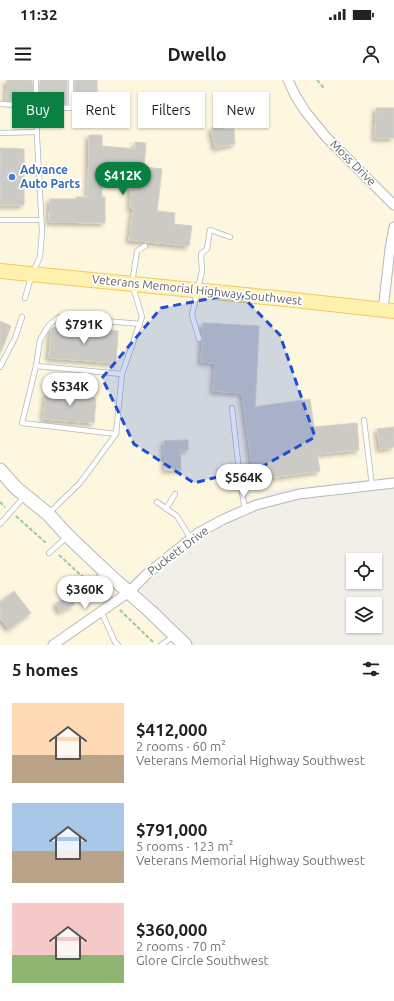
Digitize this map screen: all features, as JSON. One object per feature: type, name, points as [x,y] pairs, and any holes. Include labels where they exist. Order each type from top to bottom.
[{"type":"main road","name":"Veterans Memorial Highway Southwest","points":[[0,271],[389,310]]},
{"type":"main road","points":[[0,470],[21,492]]},
{"type":"main road","points":[[0,478],[21,492],[48,514],[68,536],[185,645]]},
{"type":"street","name":"Moss Drive","points":[[288,80],[295,95],[326,137],[394,205]]},
{"type":"street","points":[[389,310],[390,249],[394,227]]},
{"type":"street","name":"Puckett Drive","points":[[53,645],[129,592],[147,574],[198,533],[245,509],[256,504],[299,494],[394,483]]},
{"type":"lane","points":[[36,80],[36,92]]},
{"type":"lane","points":[[64,108],[71,108],[71,80]]},
{"type":"lane","points":[[0,104],[12,105]]},
{"type":"lane","points":[[25,298],[32,274],[40,257],[42,231],[36,128]]},
{"type":"lane","points":[[0,132],[36,132]]},
{"type":"lane","points":[[0,220],[41,220]]},
{"type":"lane","points":[[199,339],[192,315],[202,271],[201,254],[207,249],[210,230],[230,236]]},
{"type":"lane","points":[[48,514],[80,483],[116,434],[122,374],[142,317],[132,284],[137,251],[145,246]]},
{"type":"lane","points":[[0,367],[15,338],[22,317]]},
{"type":"lane","points":[[116,434],[22,423],[36,366],[40,340],[49,325],[59,317],[140,324]]},
{"type":"lane","points":[[36,366],[122,374]]},
{"type":"lane","points":[[232,408],[240,480],[245,509]]},
{"type":"lane","points":[[364,420],[372,486]]},
{"type":"lane","points":[[0,524],[11,512],[21,492]]},
{"type":"lane","points":[[166,509],[175,494]]},
{"type":"lane","points":[[157,502],[177,516],[191,539]]},
{"type":"lane","points":[[51,551],[68,536]]},
{"type":"lane","points":[[74,589],[85,587],[106,572]]},
{"type":"lane","points":[[101,611],[115,642],[118,645]]},
{"type":"lane","points":[[161,645],[175,635]]},
{"type":"path","points":[[317,80],[325,89]]},
{"type":"path","points":[[0,502],[51,551],[90,584],[155,645]]},
{"type":"highlighted area","points":[[239,293],[280,335],[315,437],[265,465],[194,483],[134,444],[102,378],[161,308]]},
{"type":"shaded area","points":[[0,80],[394,80],[394,477],[271,490],[254,506],[123,584],[181,645],[0,645]]},
{"type":"building","points":[[7,80],[32,80],[33,92],[12,92],[12,101],[6,101]]},
{"type":"building","points":[[40,80],[67,80],[67,104],[64,104],[64,92],[40,92]]},
{"type":"building","points":[[75,80],[97,80],[97,92],[75,92]]},
{"type":"building","points":[[376,108],[394,108],[394,138],[375,138]]},
{"type":"building","points":[[211,128],[234,129],[235,144],[215,148]]},
{"type":"building","points":[[89,135],[102,135],[102,146],[135,149],[135,142],[146,143],[144,167],[162,169],[157,211],[175,213],[174,224],[192,226],[189,246],[129,240],[133,208],[130,208],[131,178],[102,175],[102,197],[105,197],[105,223],[49,222],[50,199],[76,199],[76,197],[88,197]]},
{"type":"building","name":"Advance Auto Parts","points":[[0,148],[24,149],[24,205],[0,205]]},
{"type":"building","points":[[0,321],[11,326],[1,352],[0,352]]},
{"type":"building","points":[[203,323],[259,326],[255,407],[310,399],[314,427],[357,423],[359,450],[317,454],[320,471],[254,480],[242,393],[213,391],[215,363],[201,362]]},
{"type":"building","points":[[53,327],[118,331],[116,363],[49,358],[51,329]]},
{"type":"building","points":[[58,388],[85,391],[84,397],[96,398],[94,423],[43,419],[46,393],[58,394]]},
{"type":"building","points":[[394,427],[394,447],[380,449],[377,429]]},
{"type":"building","points":[[188,440],[188,450],[180,450],[181,470],[165,470],[164,441]]},
{"type":"building","points":[[14,591],[31,613],[9,629],[0,618],[0,602]]},
{"type":"building","points":[[70,596],[75,604],[60,612],[56,603]]},
{"type":"place","name":"Advance Auto Parts","points":[[12,177]]}]
